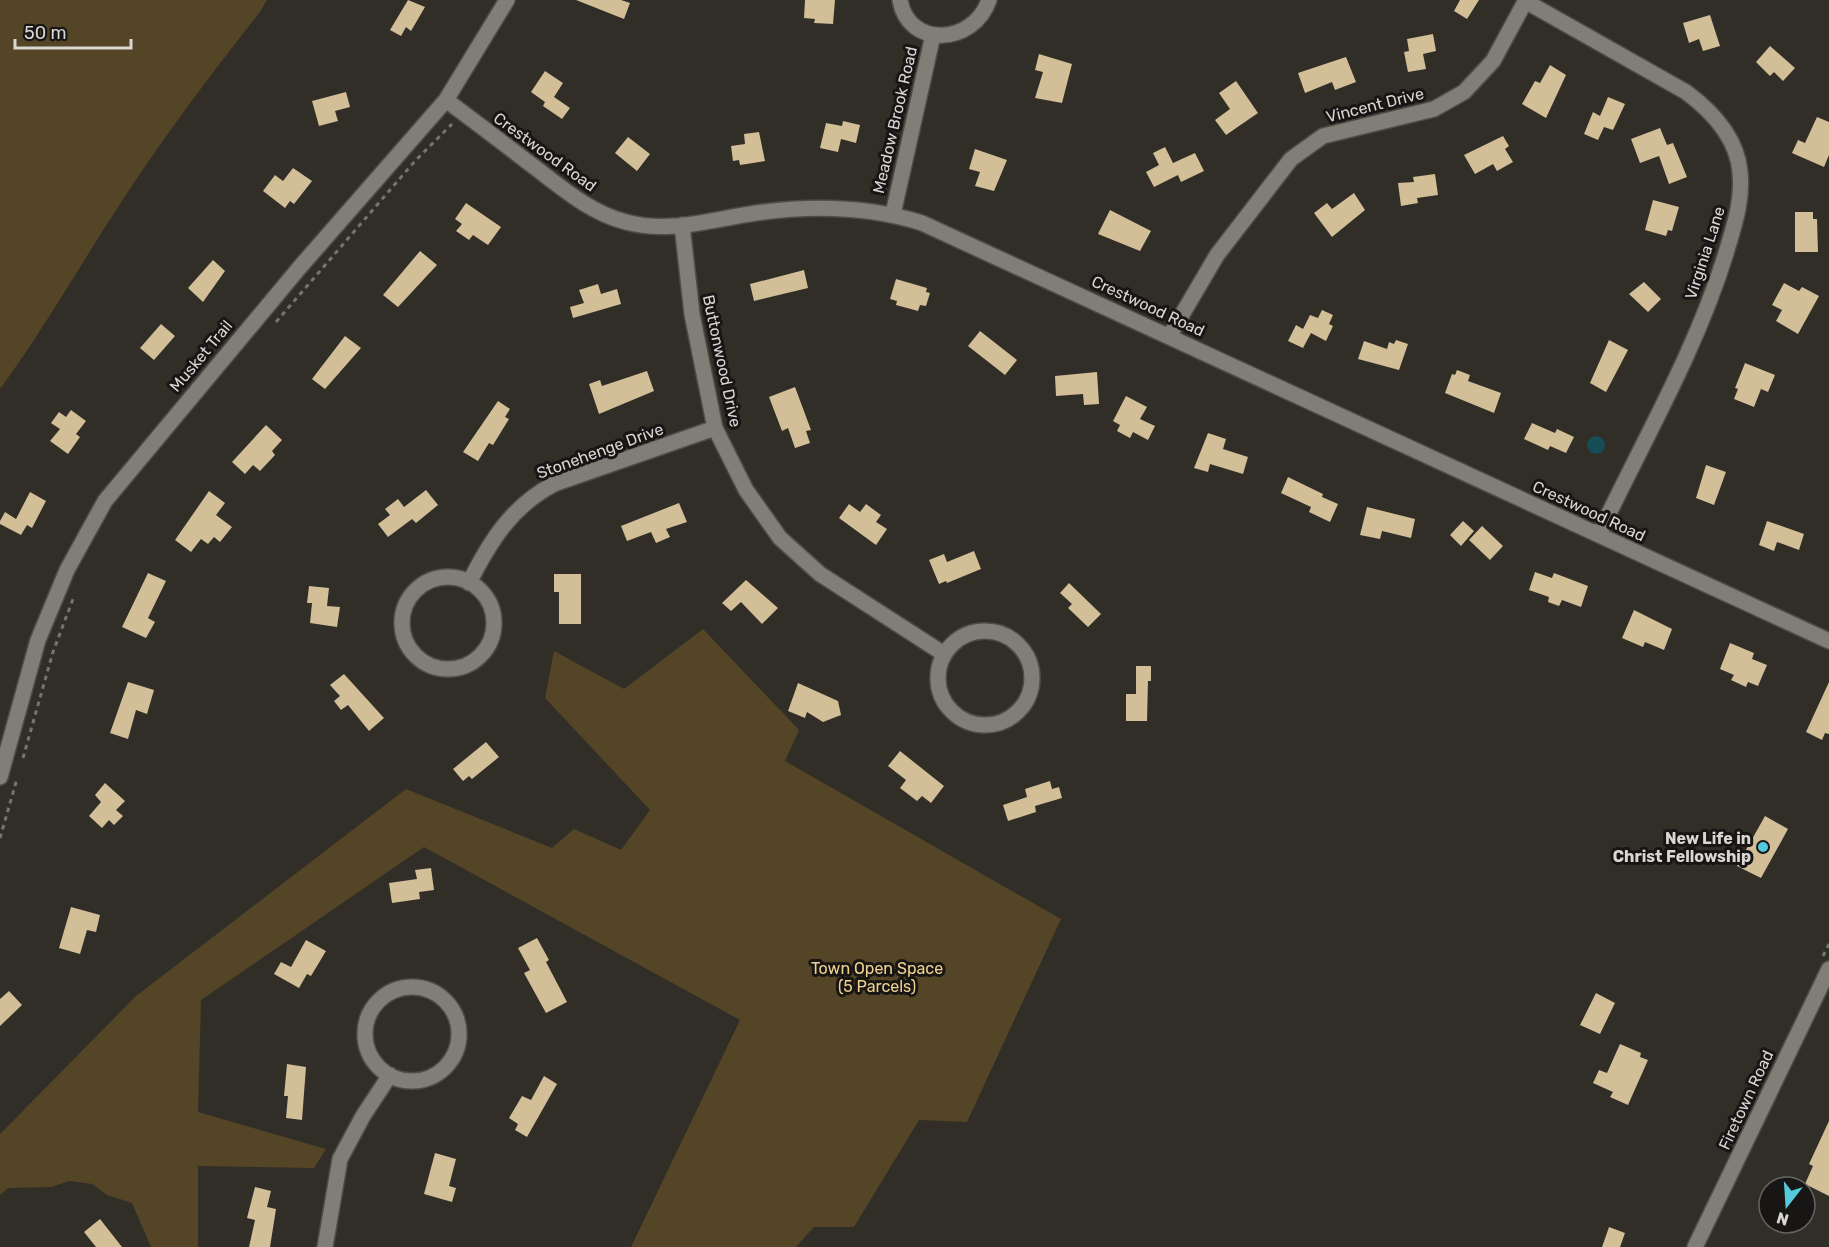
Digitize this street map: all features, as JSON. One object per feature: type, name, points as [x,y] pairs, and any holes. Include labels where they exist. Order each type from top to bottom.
[{"type":"street","name":"Musket Trail","points":[[0,777],[38,640],[67,570],[105,501],[293,276],[446,100],[507,0]]},
{"type":"street","name":"Meadow Brook Road","points":[[900,0],[908,18],[919,29],[933,35],[948,36],[963,32],[976,24],[985,12],[989,0]]},
{"type":"street","name":"Vincent Drive","points":[[1170,335],[1217,255],[1292,159],[1323,136],[1434,109],[1464,92],[1493,61],[1525,0]]},
{"type":"street","name":"Virginia Lane","points":[[1525,0],[1700,102],[1727,134],[1740,171],[1737,216],[1696,334],[1599,534]]},
{"type":"street","name":"Meadow Brook Road","points":[[893,214],[933,35]]},
{"type":"street","name":"Crestwood Road","points":[[446,100],[580,201],[604,215],[652,226],[681,225],[757,213],[814,208],[851,208],[893,214],[922,223],[1170,335],[1829,641]]},
{"type":"street","name":"Buttonwood Drive","points":[[681,225],[692,314],[715,428],[746,490],[780,538],[820,574],[944,654]]},
{"type":"street","name":"Stonehenge Drive","points":[[469,583],[488,544],[506,521],[532,495],[554,484],[715,428]]},
{"type":"street","points":[[455,578],[469,583],[481,592],[490,604],[494,619],[487,648],[463,667],[448,669],[433,667],[420,660],[406,642],[401,620],[405,605],[413,592],[432,580],[455,578]]},
{"type":"street","points":[[986,631],[1002,634],[1016,643],[1027,656],[1032,671],[1032,688],[1026,703],[1015,715],[1001,723],[984,726],[968,723],[954,714],[944,701],[938,686],[938,670],[944,654],[955,642],[969,633],[986,631]]},
{"type":"street","name":"Firetown Road","points":[[1695,1247],[1829,969]]},
{"type":"street","points":[[406,987],[422,988],[437,994],[449,1005],[458,1026],[456,1050],[448,1064],[436,1074],[421,1080],[405,1080],[390,1075],[378,1066],[368,1047],[366,1025],[370,1011],[380,1000],[406,987]]},
{"type":"street","points":[[325,1247],[340,1159],[363,1116],[390,1075]]},
{"type":"path","points":[[274,324],[415,161],[453,124]]},
{"type":"path","points":[[22,760],[53,652],[76,591]]},
{"type":"path","points":[[0,838],[19,771]]},
{"type":"green space","points":[[0,0],[267,0],[138,176],[32,343],[0,389]]},
{"type":"green space","name":"Town Open Space (5 Parcels)","points":[[703,629],[799,730],[785,761],[1061,919],[967,1122],[919,1120],[854,1227],[814,1227],[796,1247],[631,1247],[740,1020],[424,847],[201,1000],[198,1112],[326,1149],[314,1168],[198,1166],[198,1247],[151,1247],[132,1203],[107,1195],[92,1184],[69,1181],[52,1187],[8,1188],[0,1195],[0,1134],[136,996],[406,789],[552,848],[574,829],[621,850],[650,810],[545,698],[554,651],[624,689]]},
{"type":"water","points":[[1596,436],[1602,439],[1605,445],[1602,451],[1596,454],[1590,451],[1587,445],[1590,439]]},
{"type":"building","points":[[408,0],[425,7],[411,31],[406,27],[401,36],[390,30]]},
{"type":"building","points":[[576,0],[621,0],[630,3],[624,19]]},
{"type":"building","points":[[805,0],[835,0],[833,24],[814,23],[815,19],[804,18]]},
{"type":"building","points":[[1460,0],[1479,0],[1467,19],[1454,11]]},
{"type":"building","points":[[1710,15],[1720,46],[1703,51],[1699,39],[1689,43],[1683,23]]},
{"type":"building","points":[[1433,34],[1436,51],[1423,54],[1426,69],[1408,72],[1404,52],[1409,51],[1407,39]]},
{"type":"building","points":[[1770,46],[1795,68],[1783,81],[1774,72],[1770,76],[1756,62]]},
{"type":"building","points":[[1039,54],[1072,64],[1062,103],[1035,98],[1043,72],[1035,70]]},
{"type":"building","points":[[1346,57],[1356,82],[1335,90],[1332,82],[1305,93],[1298,73]]},
{"type":"building","points":[[1550,65],[1566,75],[1546,118],[1522,104],[1535,81],[1540,83]]},
{"type":"building","points":[[545,71],[563,83],[554,97],[570,108],[562,119],[543,106],[545,102],[531,92]]},
{"type":"building","points":[[1236,81],[1258,113],[1226,135],[1215,120],[1230,109],[1219,93]]},
{"type":"building","points":[[346,92],[350,107],[335,111],[338,121],[319,126],[312,101]]},
{"type":"building","points":[[1608,97],[1625,104],[1613,130],[1604,127],[1598,140],[1584,134],[1593,112],[1600,116]]},
{"type":"building","points":[[1817,117],[1829,122],[1829,155],[1824,167],[1792,153],[1798,140],[1805,143]]},
{"type":"building","points":[[843,121],[860,125],[856,143],[841,139],[838,152],[820,148],[826,123],[842,126]]},
{"type":"building","points":[[1660,128],[1667,145],[1673,143],[1687,177],[1669,184],[1659,156],[1640,163],[1631,139]]},
{"type":"building","points":[[759,132],[765,161],[740,165],[739,160],[733,161],[731,146],[745,144],[744,134]]},
{"type":"building","points":[[1503,136],[1509,146],[1505,149],[1513,162],[1497,171],[1493,164],[1475,174],[1464,155]]},
{"type":"building","points":[[628,137],[650,154],[637,171],[615,153]]},
{"type":"building","points":[[1165,147],[1173,163],[1195,153],[1204,171],[1181,182],[1178,175],[1154,187],[1146,172],[1159,165],[1153,153]]},
{"type":"building","points":[[975,149],[1007,160],[994,191],[975,186],[980,172],[969,169]]},
{"type":"building","points":[[293,168],[312,181],[294,204],[290,201],[285,208],[263,191],[275,175],[283,181]]},
{"type":"building","points":[[1435,174],[1438,195],[1417,198],[1418,203],[1401,206],[1398,183],[1414,182],[1413,177]]},
{"type":"building","points":[[1354,193],[1365,210],[1332,237],[1314,213],[1327,203],[1332,209]]},
{"type":"building","points":[[1653,200],[1679,207],[1672,231],[1668,230],[1666,236],[1645,230]]},
{"type":"building","points":[[466,203],[501,227],[488,245],[473,235],[469,240],[456,231],[462,224],[455,219]]},
{"type":"building","points":[[1110,210],[1151,231],[1140,251],[1098,234]]},
{"type":"building","points":[[1795,212],[1813,212],[1813,219],[1817,219],[1818,252],[1795,252]]},
{"type":"building","points":[[420,251],[437,265],[398,307],[383,295]]},
{"type":"building","points":[[213,260],[225,271],[203,302],[188,288]]},
{"type":"building","points":[[804,270],[808,288],[754,301],[750,284]]},
{"type":"building","points":[[896,279],[927,288],[926,292],[930,293],[926,306],[920,305],[918,311],[896,305],[897,301],[890,299]]},
{"type":"building","points":[[1644,282],[1661,299],[1648,312],[1629,294]]},
{"type":"building","points":[[1784,283],[1799,291],[1802,287],[1819,296],[1798,334],[1776,321],[1782,310],[1772,305]]},
{"type":"building","points":[[598,284],[601,294],[617,289],[621,304],[573,318],[570,307],[584,303],[579,290]]},
{"type":"building","points":[[1322,310],[1333,315],[1329,324],[1333,326],[1326,341],[1311,333],[1303,348],[1288,341],[1296,325],[1303,329],[1310,315],[1318,318]]},
{"type":"building","points":[[161,324],[175,336],[154,360],[140,348]]},
{"type":"building","points":[[980,331],[1017,360],[1005,375],[968,346]]},
{"type":"building","points":[[345,336],[361,348],[325,389],[312,379]]},
{"type":"building","points":[[1396,340],[1408,344],[1399,370],[1358,359],[1364,341],[1387,349],[1389,342],[1394,344]]},
{"type":"building","points":[[1609,340],[1628,350],[1606,392],[1590,383]]},
{"type":"building","points":[[1745,363],[1775,375],[1768,392],[1761,389],[1754,407],[1734,399],[1738,389],[1735,388]]},
{"type":"building","points":[[1457,370],[1470,375],[1468,381],[1501,393],[1494,413],[1445,393],[1452,374],[1455,375]]},
{"type":"building","points":[[647,371],[654,391],[599,414],[589,384],[600,380],[602,386]]},
{"type":"building","points":[[1097,372],[1099,404],[1084,405],[1083,394],[1056,396],[1055,376]]},
{"type":"building","points":[[795,387],[811,430],[806,431],[810,443],[795,448],[788,428],[782,431],[769,397]]},
{"type":"building","points":[[1126,396],[1147,407],[1140,419],[1155,426],[1148,440],[1133,432],[1130,438],[1117,431],[1120,425],[1113,421]]},
{"type":"building","points":[[498,401],[510,409],[505,417],[509,419],[493,445],[489,443],[478,461],[463,452]]},
{"type":"building","points":[[71,410],[86,421],[76,434],[80,437],[68,454],[50,441],[60,429],[51,423],[59,412],[66,417]]},
{"type":"building","points":[[1532,423],[1555,433],[1557,429],[1574,437],[1566,453],[1550,446],[1548,450],[1524,439]]},
{"type":"building","points":[[266,425],[282,440],[272,451],[275,455],[260,471],[253,465],[245,474],[232,462]]},
{"type":"building","points":[[1208,433],[1226,439],[1223,449],[1248,457],[1243,474],[1210,464],[1208,472],[1194,468]]},
{"type":"building","points":[[1706,465],[1726,472],[1714,505],[1696,498]]},
{"type":"building","points":[[1288,477],[1338,504],[1330,522],[1309,512],[1311,507],[1281,493]]},
{"type":"building","points":[[426,490],[438,505],[416,523],[412,519],[388,537],[378,524],[390,515],[385,509],[398,499],[404,507]]},
{"type":"building","points":[[209,491],[225,503],[216,515],[232,527],[220,542],[214,537],[208,544],[201,539],[191,552],[175,540]]},
{"type":"building","points":[[30,492],[46,501],[32,528],[27,525],[21,535],[0,524],[0,521],[5,512],[16,519]]},
{"type":"building","points":[[679,503],[687,522],[666,529],[670,537],[656,543],[651,532],[627,541],[621,526]]},
{"type":"building","points":[[849,504],[860,512],[866,504],[881,515],[876,522],[887,529],[876,545],[839,518]]},
{"type":"building","points":[[1367,507],[1415,519],[1411,538],[1382,531],[1380,539],[1360,535]]},
{"type":"building","points":[[1463,521],[1474,531],[1461,546],[1450,535]]},
{"type":"building","points":[[1767,521],[1804,534],[1799,550],[1777,542],[1774,551],[1759,545]]},
{"type":"building","points":[[1482,526],[1503,546],[1490,560],[1469,540]]},
{"type":"building","points":[[974,551],[981,569],[939,584],[929,560],[944,554],[947,562]]},
{"type":"building","points":[[1535,572],[1552,578],[1554,573],[1588,586],[1581,607],[1562,600],[1559,606],[1548,602],[1549,597],[1529,590]]},
{"type":"building","points":[[148,573],[166,581],[148,618],[155,622],[146,638],[122,627]]},
{"type":"building","points":[[554,574],[581,574],[581,624],[559,624],[559,592],[554,592]]},
{"type":"building","points":[[746,580],[778,608],[762,624],[741,602],[731,611],[722,603]]},
{"type":"building","points":[[1069,583],[1101,614],[1088,627],[1068,608],[1072,604],[1060,593]]},
{"type":"building","points":[[309,586],[329,588],[327,606],[340,607],[337,627],[310,623],[312,603],[307,603]]},
{"type":"building","points":[[1634,610],[1672,629],[1664,650],[1645,642],[1643,647],[1622,638]]},
{"type":"building","points":[[1730,643],[1754,653],[1752,659],[1767,665],[1758,686],[1748,682],[1746,687],[1731,680],[1734,675],[1720,669]]},
{"type":"building","points":[[1136,666],[1151,666],[1151,681],[1148,681],[1147,721],[1126,721],[1126,694],[1136,694]]},
{"type":"building","points":[[344,674],[384,718],[369,731],[348,705],[341,710],[334,701],[340,696],[330,685]]},
{"type":"building","points":[[128,682],[154,690],[147,714],[136,710],[128,739],[110,733]]},
{"type":"building","points":[[1829,682],[1829,734],[1825,733],[1822,740],[1806,732]]},
{"type":"building","points":[[798,683],[838,701],[841,715],[823,722],[807,712],[805,718],[788,711]]},
{"type":"building","points":[[486,742],[499,757],[472,779],[469,776],[463,781],[453,769]]},
{"type":"building","points":[[900,751],[944,786],[931,803],[922,796],[917,801],[900,788],[906,780],[888,766]]},
{"type":"building","points":[[1050,781],[1052,789],[1059,787],[1062,798],[1035,806],[1036,812],[1008,821],[1003,805],[1027,797],[1025,789]]},
{"type":"building","points":[[105,783],[125,801],[116,810],[123,816],[114,825],[109,820],[102,828],[89,816],[101,802],[95,795]]},
{"type":"building","name":"New Life in Christ Fellowship","points":[[1765,816],[1788,829],[1761,878],[1737,866]]},
{"type":"building","points":[[431,868],[434,890],[419,892],[420,899],[392,903],[389,883],[417,879],[415,870]]},
{"type":"building","points":[[71,907],[100,915],[96,932],[87,930],[80,954],[59,948]]},
{"type":"building","points":[[537,938],[549,960],[546,962],[567,1002],[546,1013],[524,973],[530,970],[518,948]]},
{"type":"building","points":[[306,940],[326,951],[311,976],[307,974],[299,988],[274,974],[281,962],[291,967]]},
{"type":"building","points":[[9,991],[22,1005],[0,1026],[0,999]]},
{"type":"building","points":[[1596,993],[1615,1003],[1600,1034],[1580,1025]]},
{"type":"building","points":[[1620,1044],[1641,1053],[1640,1057],[1648,1060],[1628,1105],[1610,1097],[1613,1092],[1593,1083],[1599,1070],[1607,1073]]},
{"type":"building","points":[[287,1064],[306,1067],[302,1120],[286,1118],[288,1096],[284,1096]]},
{"type":"building","points":[[544,1076],[557,1084],[527,1137],[515,1130],[518,1124],[509,1118],[522,1096],[531,1100]]},
{"type":"building","points":[[1829,1121],[1829,1196],[1817,1190],[1817,1175],[1809,1175],[1813,1166],[1809,1164]]},
{"type":"building","points":[[435,1153],[456,1159],[449,1186],[456,1188],[452,1202],[424,1194]]},
{"type":"building","points":[[255,1187],[271,1191],[267,1207],[276,1209],[270,1247],[249,1247],[255,1220],[247,1218]]},
{"type":"building","points":[[100,1219],[122,1247],[96,1247],[84,1232]]},
{"type":"building","points":[[1609,1227],[1625,1233],[1620,1247],[1602,1247]]},
{"type":"place","name":"New Life in Christ Fellowship","points":[[1763,847]]}]
